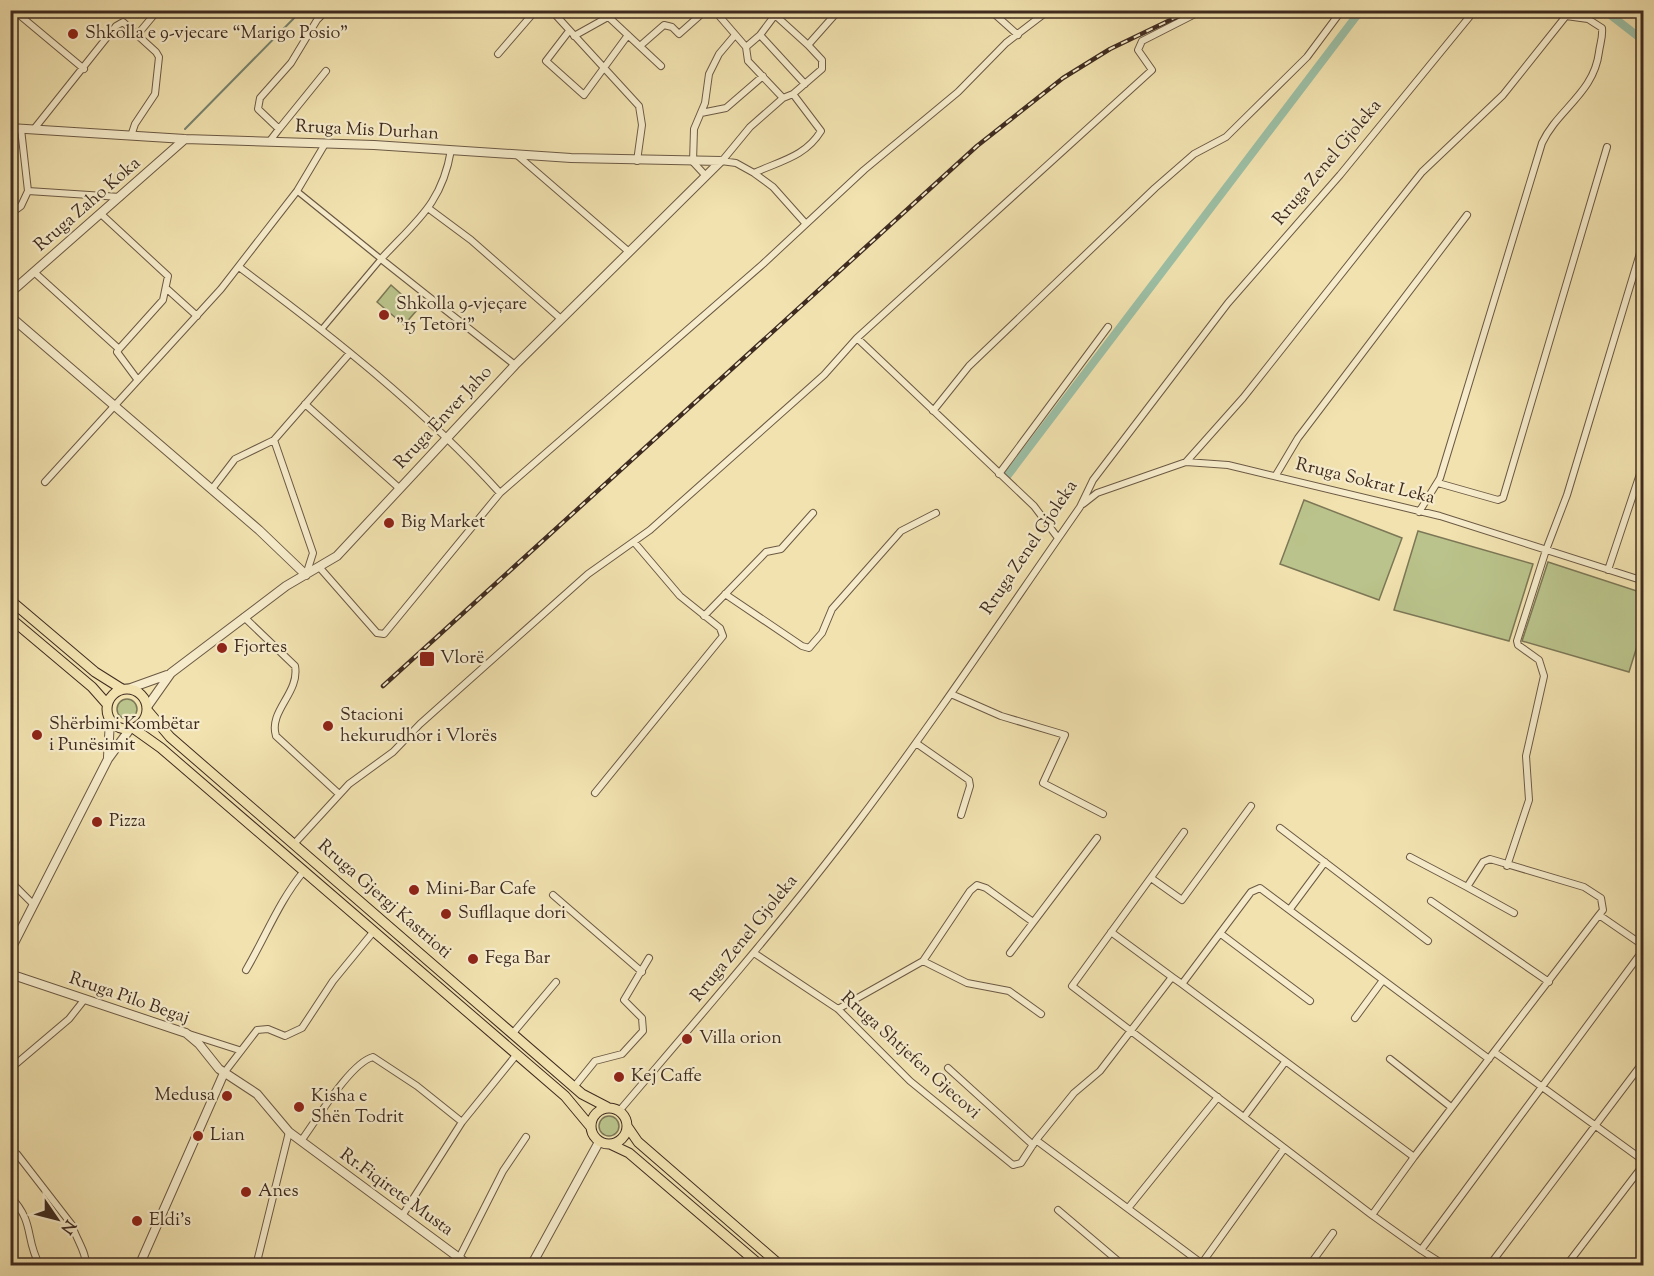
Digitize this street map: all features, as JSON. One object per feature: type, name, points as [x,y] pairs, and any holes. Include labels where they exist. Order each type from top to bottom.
[{"type":"main road","points":[[10,600],[101,677],[141,694],[147,708],[143,721],[132,729],[121,728],[110,720],[107,705],[86,681],[10,618]]},
{"type":"main road","points":[[107,705],[112,695],[125,689]]},
{"type":"main road","name":"Rruga Gjergj Kastrioti","points":[[147,708],[170,737],[574,1087],[589,1099],[607,1107]]},
{"type":"main road","name":"Rruga Gjergj Kastrioti","points":[[132,729],[161,748],[517,1054],[573,1104],[590,1126]]},
{"type":"main road","points":[[761,1266],[629,1153],[610,1144],[599,1142],[590,1126],[595,1113],[607,1107],[620,1110],[638,1142],[782,1266]]},
{"type":"main road","points":[[610,1144],[620,1140],[627,1126]]},
{"type":"street","points":[[138,34],[158,10]]},
{"type":"street","points":[[279,129],[257,105],[267,87],[291,63],[317,20],[327,10]]},
{"type":"street","points":[[498,54],[536,10]]},
{"type":"street","points":[[551,10],[633,99],[642,114],[638,161]]},
{"type":"street","points":[[601,10],[661,66]]},
{"type":"street","points":[[640,46],[664,25],[672,27],[679,34],[706,10]]},
{"type":"street","points":[[714,10],[746,47],[746,57],[783,98]]},
{"type":"street","points":[[808,45],[839,10]]},
{"type":"street","points":[[990,10],[1018,35]]},
{"type":"street","points":[[320,568],[377,633],[384,634],[500,493],[806,224],[864,170],[958,92],[994,54],[1049,10]]},
{"type":"street","points":[[294,844],[358,776],[393,752],[420,724],[588,574],[634,542],[824,375],[857,338],[998,207],[1152,70],[1138,50],[1142,41],[1199,12],[1209,10]]},
{"type":"street","points":[[933,411],[969,366],[1155,188],[1194,154],[1226,138],[1307,57],[1342,10]]},
{"type":"street","name":"Rruga Zenel Gjoleka","points":[[620,1110],[754,953],[916,743],[1080,507],[1093,480],[1222,311],[1340,175],[1475,10]]},
{"type":"street","points":[[17,13],[84,69]]},
{"type":"street","points":[[721,161],[750,127],[783,98],[793,94],[822,69],[823,63],[777,13],[746,47]]},
{"type":"street","points":[[1186,462],[1243,398],[1422,172],[1503,95],[1566,16],[1588,20],[1602,28],[1594,73],[1583,93],[1553,124],[1542,143],[1437,483],[1419,512]]},
{"type":"street","points":[[608,17],[571,33],[546,61],[584,95],[628,35]]},
{"type":"street","points":[[34,129],[123,22],[138,34],[159,57],[155,94],[135,124],[131,136]]},
{"type":"street","points":[[760,34],[805,84]]},
{"type":"street","points":[[705,176],[693,162],[694,129],[701,113],[713,64],[735,35]]},
{"type":"street","points":[[269,142],[326,71]]},
{"type":"street","points":[[701,113],[726,108],[763,76]]},
{"type":"street","points":[[754,173],[795,156],[813,144],[821,131],[793,94]]},
{"type":"street","name":"Rruga Mis Durhan","points":[[10,128],[185,139],[451,150],[638,161],[721,161]]},
{"type":"street","points":[[10,214],[21,206],[28,191],[21,129]]},
{"type":"street","name":"Rruga Zaho Koka","points":[[10,293],[185,139]]},
{"type":"street","points":[[45,482],[239,267],[297,191],[325,144]]},
{"type":"street","points":[[1437,483],[1498,501],[1503,498],[1608,147]]},
{"type":"street","points":[[322,329],[428,208],[443,186],[451,150]]},
{"type":"street","points":[[517,155],[628,251]]},
{"type":"street","points":[[721,161],[736,163],[754,173],[773,188],[806,224]]},
{"type":"street","name":"Rruga Enver Jaho","points":[[171,673],[244,617],[320,568],[345,548],[515,365],[721,161]]},
{"type":"street","points":[[28,191],[120,197]]},
{"type":"street","points":[[297,191],[515,365]]},
{"type":"street","points":[[428,208],[471,240],[561,319]]},
{"type":"street","points":[[101,214],[168,276],[163,300],[117,352],[137,379]]},
{"type":"street","points":[[1276,475],[1298,438],[1467,215]]},
{"type":"street","points":[[1509,863],[1528,800],[1526,756],[1544,676],[1539,660],[1518,645],[1517,641],[1546,550],[1567,495],[1644,240]]},
{"type":"street","points":[[239,267],[322,329],[350,353],[446,437],[500,493]]},
{"type":"street","points":[[34,272],[119,349]]},
{"type":"street","points":[[166,288],[197,316]]},
{"type":"street","points":[[10,316],[212,489],[306,575],[313,553],[274,440]]},
{"type":"street","points":[[999,474],[1108,327]]},
{"type":"street","points":[[857,338],[1034,506],[1058,538]]},
{"type":"street","points":[[212,489],[235,459],[274,440],[350,353]]},
{"type":"street","points":[[305,404],[399,488]]},
{"type":"street","name":"Rruga Sokrat Leka","points":[[1080,507],[1097,493],[1186,462],[1228,465],[1419,512],[1644,581]]},
{"type":"street","points":[[1608,570],[1644,462]]},
{"type":"street","points":[[704,616],[766,552],[781,549],[813,513]]},
{"type":"street","points":[[725,594],[802,646],[810,648],[822,633],[832,609],[901,531],[936,513]]},
{"type":"street","points":[[594,793],[723,636],[723,632],[672,587],[634,542]]},
{"type":"street","points":[[244,617],[295,666],[294,686],[276,720],[276,736],[339,794]]},
{"type":"street","points":[[125,689],[171,673]]},
{"type":"street","points":[[147,708],[171,673]]},
{"type":"street","points":[[951,694],[1001,716],[1065,735],[1043,783],[1102,814]]},
{"type":"street","points":[[108,759],[110,720]]},
{"type":"street","points":[[11,948],[108,759],[132,729]]},
{"type":"street","points":[[916,743],[969,780],[969,793],[961,815]]},
{"type":"street","points":[[1151,878],[1182,900],[1251,806]]},
{"type":"street","points":[[1280,828],[1428,940]]},
{"type":"street","points":[[1184,832],[1072,986],[1372,1215],[1446,1266]]},
{"type":"street","points":[[1010,953],[1097,838]]},
{"type":"street","points":[[1410,857],[1514,913]]},
{"type":"street","points":[[1372,1215],[1451,1107],[1599,915],[1604,904],[1594,891],[1509,863],[1486,860],[1467,887]]},
{"type":"street","points":[[1290,909],[1324,862]]},
{"type":"street","points":[[246,970],[283,898],[304,871]]},
{"type":"street","points":[[10,881],[33,904]]},
{"type":"street","points":[[838,1010],[923,961],[970,891],[978,885],[986,888],[1033,922]]},
{"type":"street","points":[[1182,984],[1256,889],[1264,890],[1489,1059]]},
{"type":"street","points":[[554,895],[642,972]]},
{"type":"street","points":[[1431,901],[1549,982]]},
{"type":"street","points":[[1421,1250],[1644,948],[1599,915]]},
{"type":"street","points":[[139,1266],[224,1073],[239,1050],[252,1035],[263,1028],[285,1036],[302,1028],[333,981],[374,931]]},
{"type":"street","points":[[1111,932],[1414,1157]]},
{"type":"street","points":[[1221,934],[1310,1001]]},
{"type":"street","name":"Rruga Shtjefen Gjecovi","points":[[754,953],[838,1010],[910,1081],[1013,1165],[1020,1163],[1035,1142]]},
{"type":"street","points":[[574,1087],[595,1061],[622,1054],[642,1031],[642,1018],[624,1000],[649,958]]},
{"type":"street","points":[[923,961],[967,983],[1008,992],[1041,1014]]},
{"type":"street","name":"Rruga Pilo Begaj","points":[[10,974],[186,1033],[224,1073]]},
{"type":"street","points":[[1035,1142],[1074,1093],[1100,1071],[1172,977]]},
{"type":"street","points":[[1354,1018],[1383,980]]},
{"type":"street","points":[[513,1034],[556,982]]},
{"type":"street","points":[[10,1069],[69,1019],[84,1000]]},
{"type":"street","points":[[186,1033],[239,1050]]},
{"type":"street","points":[[1494,1052],[1644,1162],[1566,1266]]},
{"type":"street","points":[[402,1216],[462,1122],[517,1054]]},
{"type":"street","points":[[301,1141],[344,1080],[373,1057],[417,1086],[462,1122]]},
{"type":"street","points":[[1390,1059],[1451,1107]]},
{"type":"street","points":[[1244,1117],[1285,1062]]},
{"type":"street","points":[[1489,1266],[1644,1062]]},
{"type":"street","points":[[948,1068],[1035,1142],[1128,1207],[1203,1264],[1284,1149]]},
{"type":"street","name":"Rr.Fiqirete Musta","points":[[224,1073],[257,1095],[289,1132],[470,1266]]},
{"type":"street","points":[[1128,1207],[1218,1097]]},
{"type":"street","points":[[256,1266],[289,1132]]},
{"type":"street","points":[[459,1258],[503,1171],[526,1137]]},
{"type":"street","points":[[531,1266],[599,1142]]},
{"type":"street","points":[[10,1152],[17,1154],[72,1225],[76,1240],[86,1256],[86,1266]]},
{"type":"street","points":[[10,1196],[27,1217],[32,1247],[40,1266]]},
{"type":"street","points":[[1058,1210],[1124,1266]]},
{"type":"street","points":[[1310,1266],[1333,1233]]},
{"type":"street","points":[[1268,1266],[1271,1262],[1275,1266]]},
{"type":"green space","points":[[391,285],[418,309],[404,325],[377,302]]},
{"type":"green space","points":[[1304,500],[1402,538],[1379,600],[1280,564]]},
{"type":"green space","points":[[1418,531],[1533,564],[1509,641],[1394,610]]},
{"type":"green space","points":[[1548,562],[1643,593],[1643,627],[1629,672],[1522,641]]},
{"type":"green space","points":[[127,699],[134,702],[137,709],[134,716],[127,719],[120,716],[117,709],[120,702]]},
{"type":"green space","points":[[605,1116],[613,1116],[619,1122],[619,1130],[613,1136],[605,1136],[599,1130],[599,1122]]},
{"type":"waterway","points":[[185,129],[302,10]]},
{"type":"waterway","points":[[1008,475],[1361,10]]},
{"type":"waterway","points":[[1604,10],[1644,41]]},
{"type":"railway","points":[[383,686],[977,146],[1063,78],[1110,49],[1191,10]]},
{"type":"place","name":"Shkolla e 9-vjecare “Marigo Posio”","points":[[73,34]]},
{"type":"place","name":"Shkolla 9-vjeçare \"15 Tetori\"","points":[[384,315]]},
{"type":"place","name":"Big Market","points":[[389,523]]},
{"type":"place","name":"Fjortes","points":[[222,648]]},
{"type":"place","name":"Vlorë","points":[[427,659]]},
{"type":"place","name":"Stacioni hekurudhor i Vlorës","points":[[328,726]]},
{"type":"place","name":"Shërbimi Kombëtar i Punësimit","points":[[37,735]]},
{"type":"place","name":"Pizza","points":[[97,822]]},
{"type":"place","name":"Mini-Bar Cafe","points":[[414,890]]},
{"type":"place","name":"Sufllaque dori","points":[[446,914]]},
{"type":"place","name":"Fega Bar","points":[[473,959]]},
{"type":"place","name":"Villa orion","points":[[687,1039]]},
{"type":"place","name":"Kej Caffe","points":[[619,1077]]},
{"type":"place","name":"Medusa","points":[[227,1096]]},
{"type":"place","name":"Kisha e Shën Todrit","points":[[299,1107]]},
{"type":"place","name":"Lian","points":[[198,1136]]},
{"type":"place","name":"Anes","points":[[246,1192]]},
{"type":"place","name":"Eldi's","points":[[137,1221]]}]
